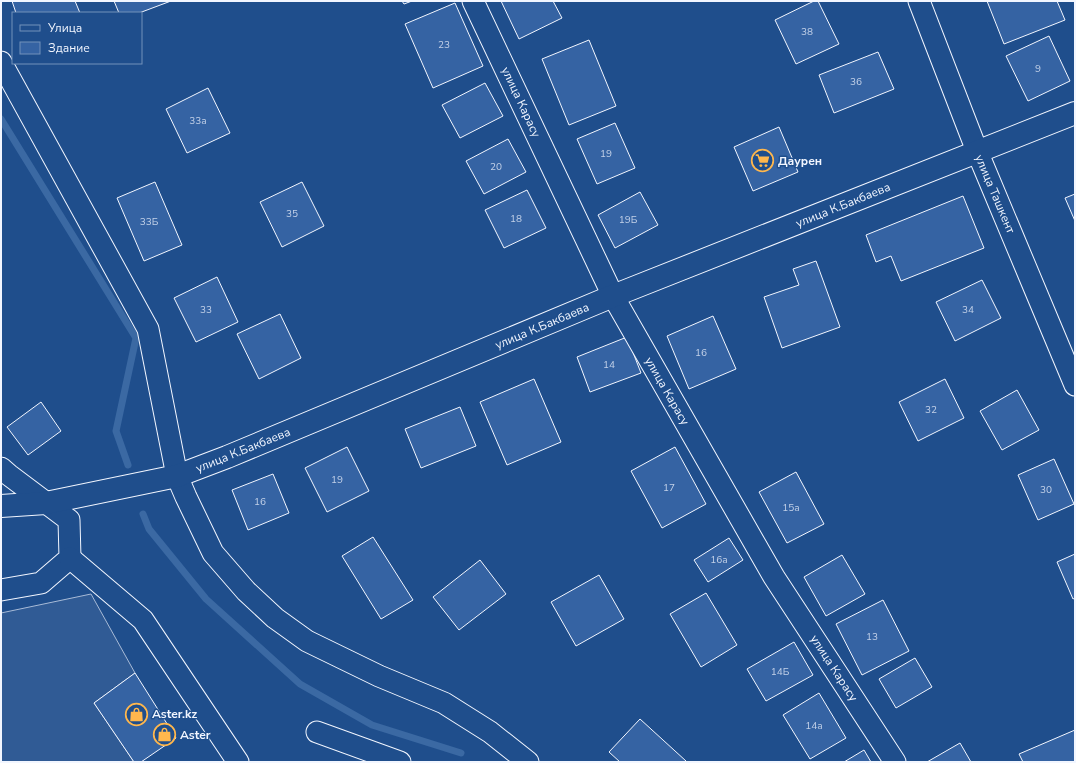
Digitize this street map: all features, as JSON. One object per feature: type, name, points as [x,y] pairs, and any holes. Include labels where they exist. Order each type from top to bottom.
[{"type":"street","name":"улица Карасу","points":[[473,1],[613,296],[774,577],[895,762]]},
{"type":"street","name":"улица Ташкент","points":[[919,1],[978,151],[1075,385]]},
{"type":"street","points":[[1,62],[148,329],[177,476],[213,553],[246,591],[275,618],[307,642],[379,676],[444,703],[490,732],[528,762]]},
{"type":"street","name":"улица К.Бакбаева","points":[[1,506],[46,503],[177,476],[613,296],[1075,113]]},
{"type":"street","points":[[1,468],[69,520],[70,558],[143,620],[238,762]]},
{"type":"street","points":[[1,590],[41,583],[70,558]]},
{"type":"street","points":[[317,732],[400,762]]},
{"type":"shaded area","points":[[91,594],[135,673],[94,703],[134,762],[1,762],[1,613]]},
{"type":"building","points":[[12,1],[75,1],[80,12],[16,12]]},
{"type":"building","points":[[114,1],[171,1],[142,12],[119,12]]},
{"type":"building","points":[[402,1],[412,1],[404,4]]},
{"type":"building","points":[[501,1],[553,1],[562,18],[519,39]]},
{"type":"building","points":[[814,1],[818,1],[839,44],[796,64],[775,20]]},
{"type":"building","points":[[987,1],[1057,1],[1065,20],[1004,44]]},
{"type":"building","points":[[455,3],[483,66],[433,88],[405,24]]},
{"type":"building","points":[[1049,36],[1070,81],[1028,101],[1006,56]]},
{"type":"building","points":[[589,40],[616,106],[569,125],[542,59]]},
{"type":"building","points":[[878,52],[894,89],[834,113],[819,75]]},
{"type":"building","points":[[485,83],[503,116],[460,138],[442,105]]},
{"type":"building","points":[[208,88],[230,133],[187,153],[166,109]]},
{"type":"building","points":[[615,123],[635,168],[597,184],[577,139]]},
{"type":"building","points":[[779,127],[798,172],[753,191],[734,147]]},
{"type":"building","points":[[508,139],[526,172],[484,194],[466,161]]},
{"type":"building","points":[[155,182],[182,245],[144,261],[117,198]]},
{"type":"building","points":[[302,182],[324,226],[282,247],[260,202]]},
{"type":"building","points":[[527,190],[546,228],[504,248],[485,210]]},
{"type":"building","points":[[640,192],[658,225],[615,248],[598,215]]},
{"type":"building","points":[[1075,194],[1075,221],[1065,198]]},
{"type":"building","points":[[963,196],[984,248],[901,281],[891,256],[876,262],[866,235]]},
{"type":"building","points":[[816,261],[840,327],[782,348],[764,297],[799,285],[793,269]]},
{"type":"building","points":[[217,277],[238,322],[196,342],[174,298]]},
{"type":"building","points":[[982,280],[1001,318],[955,341],[936,302]]},
{"type":"building","points":[[280,314],[301,358],[259,379],[237,334]]},
{"type":"building","points":[[713,316],[736,369],[689,389],[667,336]]},
{"type":"building","points":[[627,337],[641,373],[590,392],[577,357]]},
{"type":"building","points":[[534,379],[561,442],[507,465],[480,402]]},
{"type":"building","points":[[945,379],[964,418],[918,441],[899,402]]},
{"type":"building","points":[[1017,390],[1039,430],[1002,450],[980,411]]},
{"type":"building","points":[[41,402],[61,431],[28,455],[7,427]]},
{"type":"building","points":[[460,407],[476,446],[421,468],[405,429]]},
{"type":"building","points":[[347,447],[369,491],[327,512],[305,468]]},
{"type":"building","points":[[675,447],[706,504],[662,528],[631,471]]},
{"type":"building","points":[[1054,459],[1074,504],[1038,520],[1018,475]]},
{"type":"building","points":[[796,472],[824,524],[787,543],[759,492]]},
{"type":"building","points":[[273,474],[289,513],[248,530],[232,490]]},
{"type":"building","points":[[373,537],[413,600],[381,619],[342,556]]},
{"type":"building","points":[[729,538],[743,560],[708,582],[694,560]]},
{"type":"building","points":[[1075,554],[1075,598],[1073,599],[1057,562]]},
{"type":"building","points":[[842,555],[865,594],[826,616],[804,577]]},
{"type":"building","points":[[480,560],[506,594],[459,630],[433,597]]},
{"type":"building","points":[[599,575],[624,619],[576,646],[551,602]]},
{"type":"building","points":[[706,593],[737,645],[701,667],[670,614]]},
{"type":"building","points":[[883,600],[909,651],[862,675],[836,624]]},
{"type":"building","points":[[794,642],[813,675],[766,701],[747,669]]},
{"type":"building","points":[[915,658],[932,687],[896,708],[879,679]]},
{"type":"building","points":[[135,673],[176,738],[141,762],[134,762],[94,703]]},
{"type":"building","points":[[819,693],[846,738],[810,759],[783,715]]},
{"type":"building","points":[[640,719],[686,761],[620,762],[609,752]]},
{"type":"building","points":[[1075,730],[1075,762],[1023,762],[1019,754]]},
{"type":"building","points":[[960,743],[971,762],[927,762]]},
{"type":"building","points":[[864,750],[871,762],[844,762]]},
{"type":"waterway","points":[[1,119],[136,338],[116,431],[128,465]]},
{"type":"waterway","points":[[143,514],[149,529],[206,599],[300,684],[372,725],[461,753]]},
{"type":"place","name":"Даурен","points":[[762,161]]},
{"type":"place","name":"Aster.kz","points":[[136,714]]},
{"type":"place","name":"Aster","points":[[164,735]]}]
